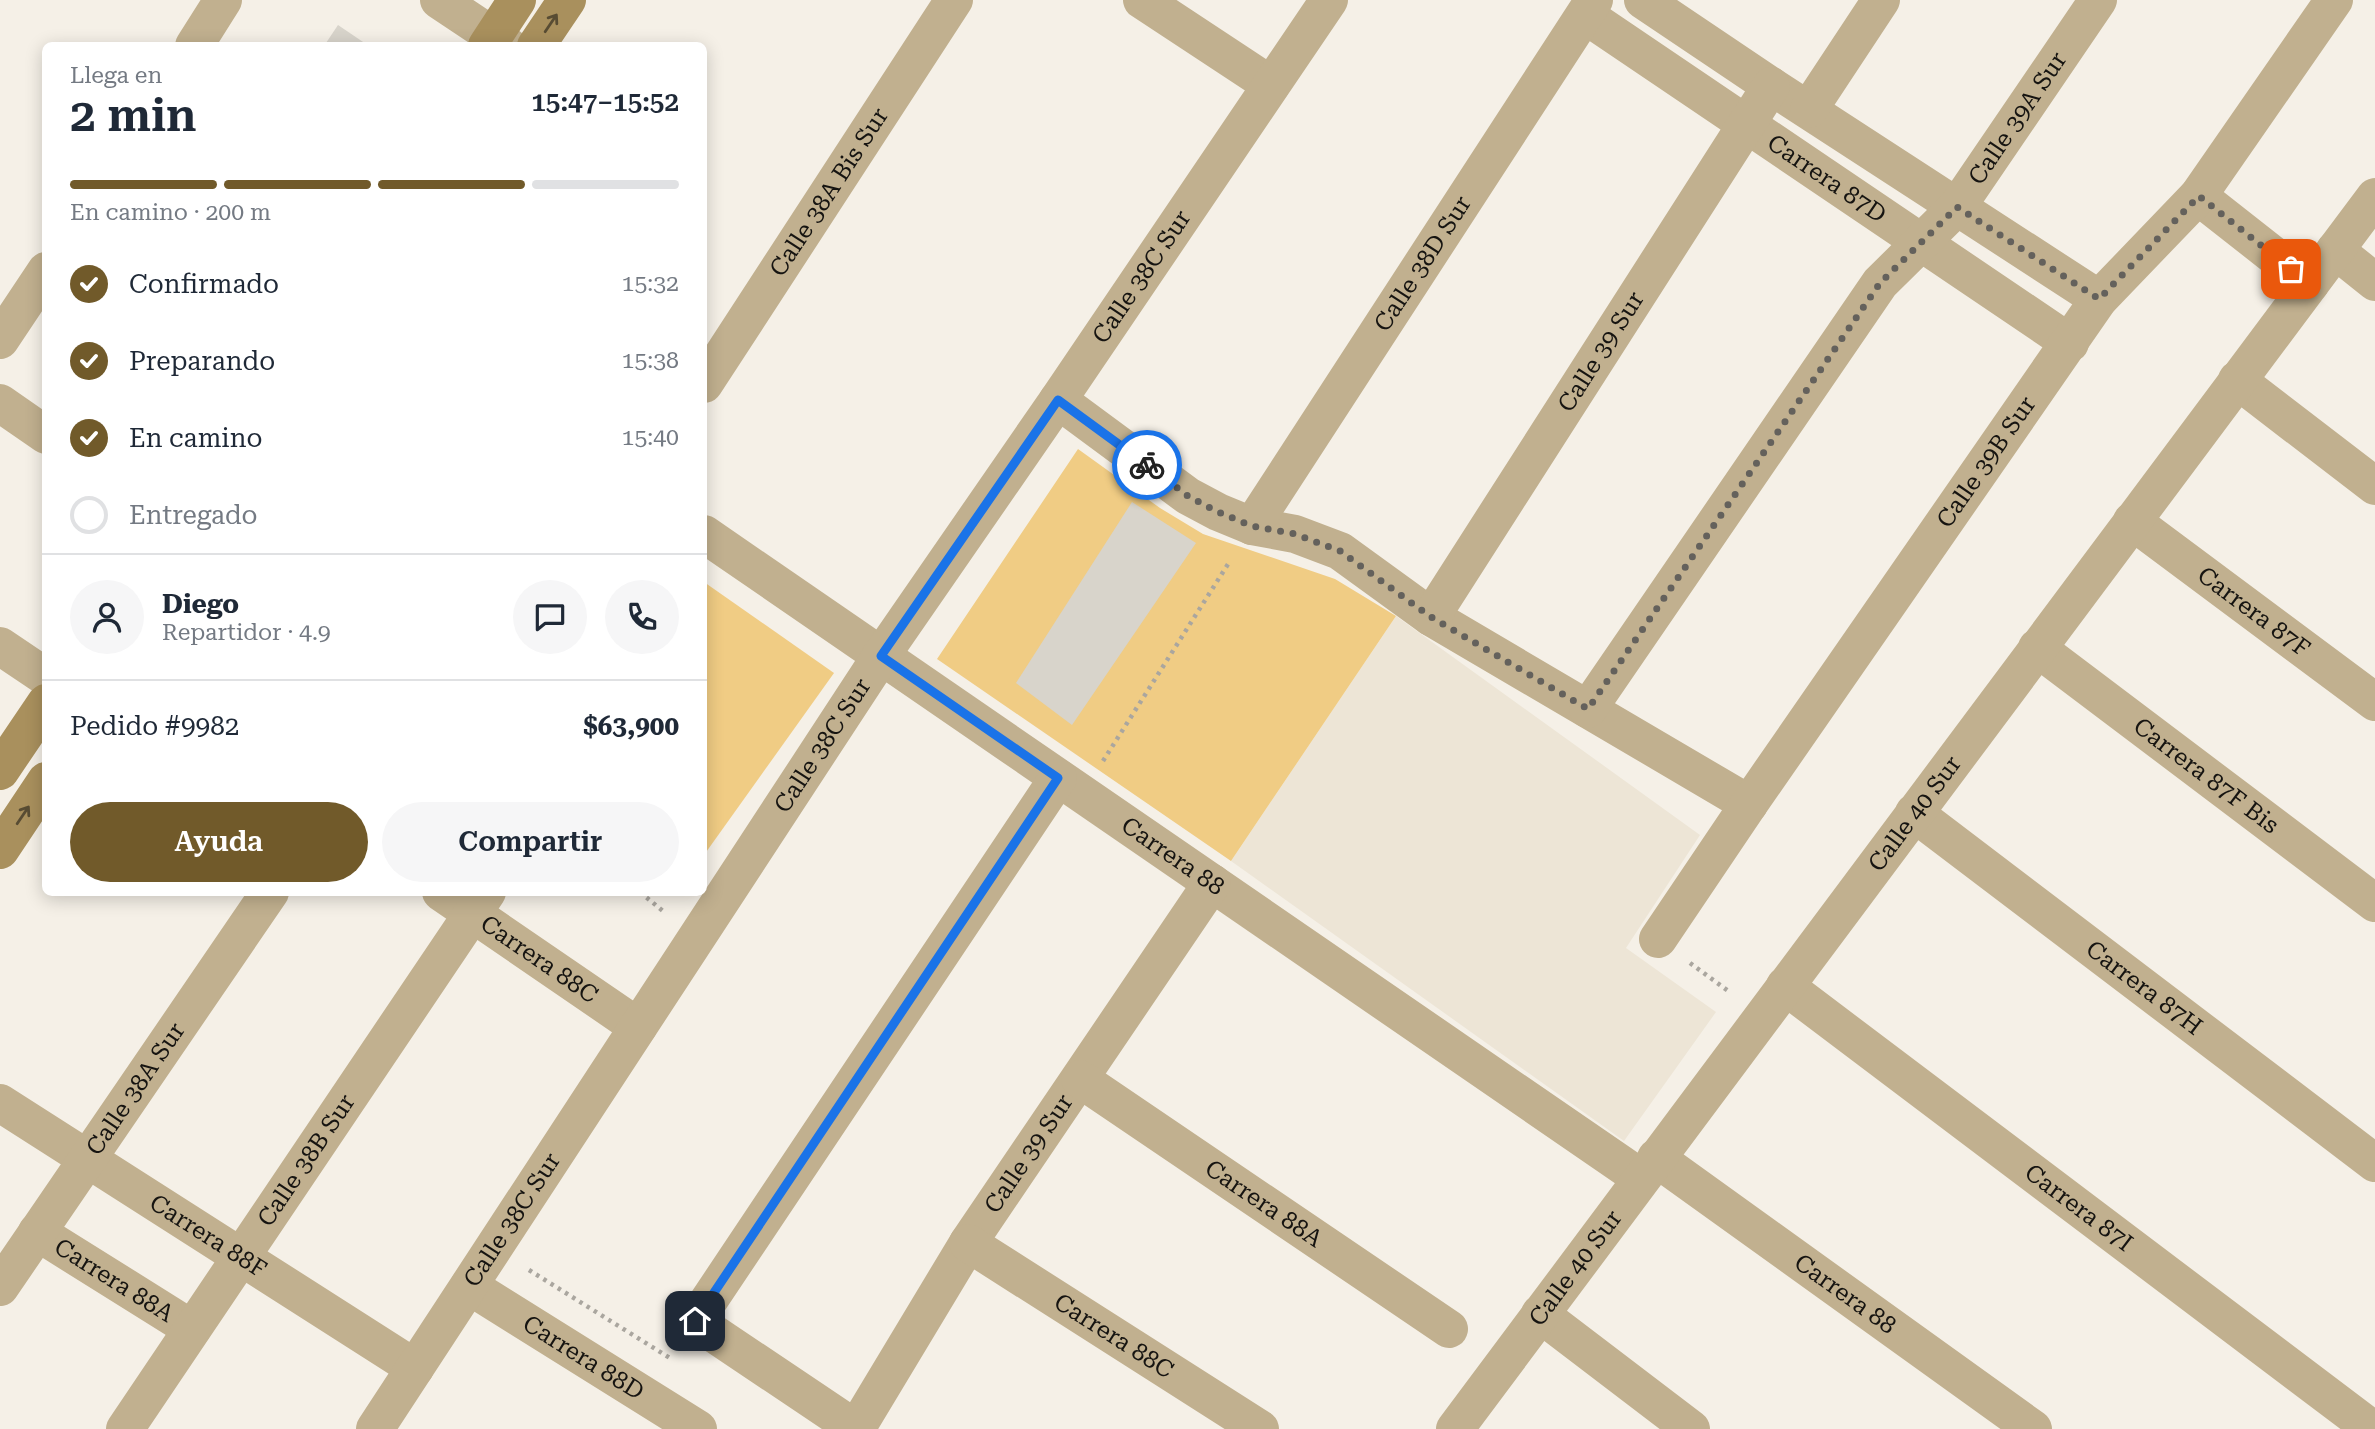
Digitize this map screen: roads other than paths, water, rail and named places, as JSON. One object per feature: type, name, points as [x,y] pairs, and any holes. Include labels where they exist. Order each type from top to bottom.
[{"type":"street","points":[[197,42],[223,0]]},
{"type":"street","points":[[439,0],[496,42],[517,0]]},
{"type":"street","points":[[539,42],[567,0]]},
{"type":"street","name":"Calle 38A Bis Sur","points":[[707,379],[954,0]]},
{"type":"street","points":[[1142,0],[1271,85]]},
{"type":"street","name":"Calle 38C Sur","points":[[375,1429],[881,656],[1329,0]]},
{"type":"street","name":"Carrera 87D","points":[[1643,0],[2099,299]]},
{"type":"street","points":[[1809,109],[1881,0]]},
{"type":"street","name":"Calle 39A Sur","points":[[1588,709],[1880,283],[1957,207],[2098,0]]},
{"type":"street","name":"Calle 39B Sur","points":[[1658,939],[2099,299],[2199,196],[2334,0]]},
{"type":"street","name":"Carrera 87D","points":[[1590,7],[1746,123],[2070,343]]},
{"type":"street","name":"Calle 38D Sur","points":[[1252,526],[1590,7]]},
{"type":"street","name":"Calle 39 Sur","points":[[1431,617],[1771,86]]},
{"type":"street","points":[[2199,196],[2310,284]]},
{"type":"street","name":"Calle 40 Sur","points":[[1454,1429],[2375,197]]},
{"type":"street","points":[[2335,250],[2375,282]]},
{"type":"street","points":[[0,341],[42,277]]},
{"type":"street","points":[[2237,380],[2375,486]]},
{"type":"street","points":[[1058,400],[1188,496],[1252,526],[1295,534],[1340,551],[1431,617],[1749,804]]},
{"type":"street","points":[[0,403],[42,432]]},
{"type":"street","name":"Carrera 87F","points":[[2132,521],[2375,702]]},
{"type":"street","name":"Carrera 88","points":[[707,536],[1212,883],[1649,1168],[2033,1429]]},
{"type":"street","points":[[0,646],[42,674]]},
{"type":"street","name":"Carrera 87F Bis","points":[[2037,648],[2375,904]]},
{"type":"street","points":[[0,771],[42,709]]},
{"type":"street","points":[[856,1429],[695,1321],[1070,786]]},
{"type":"street","points":[[0,849],[42,787]]},
{"type":"street","name":"Carrera 87H","points":[[1914,813],[2375,1163]]},
{"type":"street","name":"Calle 39 Sur","points":[[856,1429],[968,1243],[1212,883]]},
{"type":"street","name":"Calle 38A Sur","points":[[0,1287],[267,896]]},
{"type":"street","name":"Carrera 88C","points":[[455,896],[480,903],[638,1027]]},
{"type":"street","name":"Calle 38B Sur","points":[[125,1429],[480,903]]},
{"type":"street","name":"Carrera 87I","points":[[1784,986],[2372,1429]]},
{"type":"street","name":"Carrera 88A","points":[[1080,1079],[1449,1329]]},
{"type":"street","name":"Carrera 88F","points":[[0,1103],[415,1368]]},
{"type":"street","name":"Carrera 88A","points":[[37,1232],[192,1329]]},
{"type":"street","name":"Carrera 88C","points":[[968,1243],[1259,1429]]},
{"type":"street","name":"Carrera 88D","points":[[469,1286],[698,1429]]},
{"type":"street","points":[[1540,1314],[1691,1429]]}]
